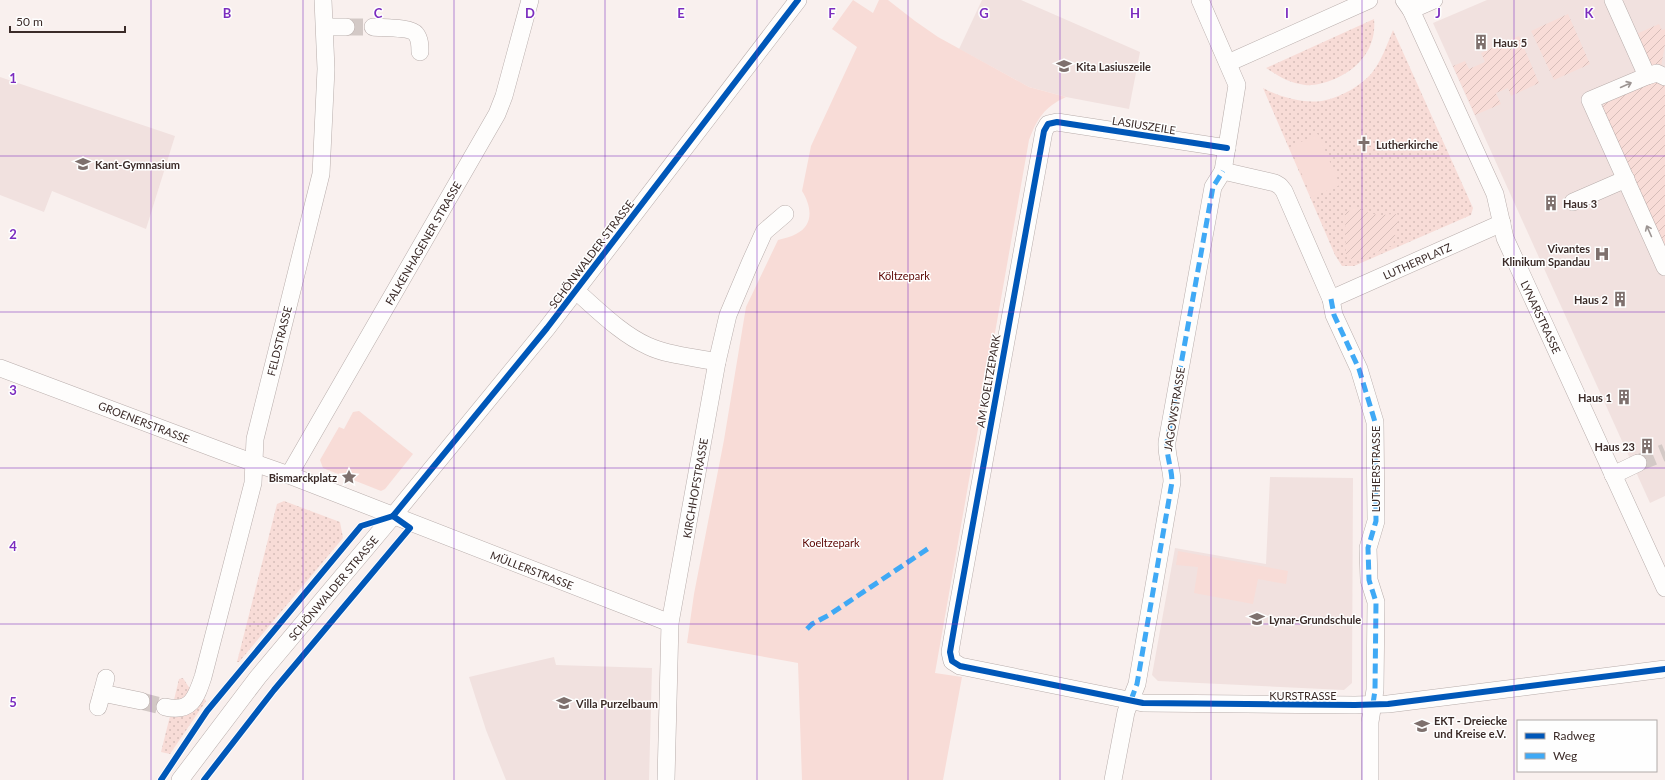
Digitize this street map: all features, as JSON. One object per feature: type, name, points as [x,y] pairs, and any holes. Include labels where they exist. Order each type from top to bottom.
[{"type":"street","name":"FELDSTRASSE","points":[[165,707],[176,708],[189,705],[193,702],[203,677],[253,483],[255,440],[322,174],[326,69],[323,0]]},
{"type":"street","name":"FALKENHAGENER STRASSE","points":[[289,474],[497,114],[504,96],[530,0]]},
{"type":"street","name":"SCHÖNWALDER STRASSE","points":[[180,780],[258,677],[512,372],[798,0]]},
{"type":"street","name":"JAGOWSTRASSE","points":[[1113,780],[1126,712],[1137,684],[1172,482],[1172,475],[1167,457],[1167,442],[1212,187],[1223,171],[1237,84],[1200,0]]},
{"type":"street","points":[[1228,63],[1369,0]]},
{"type":"street","points":[[1408,5],[1434,0]]},
{"type":"street","points":[[1613,0],[1647,76]]},
{"type":"street","name":"LYNARSTRASSE","points":[[1408,5],[1495,194],[1505,238],[1665,588]]},
{"type":"street","points":[[325,27],[346,27]]},
{"type":"street","points":[[372,27],[409,29],[415,32],[420,43],[420,52]]},
{"type":"street","points":[[1665,76],[1657,73],[1647,76],[1590,100],[1665,267]]},
{"type":"street","name":"LASIUSZEILE","points":[[1057,122],[1227,148]]},
{"type":"street","name":"AM KOELTZEPARK","points":[[950,652],[1044,131],[1048,124],[1057,122]]},
{"type":"street","name":"LUTHERSTRASSE","points":[[1223,171],[1265,180],[1280,186],[1284,191],[1331,299],[1334,314],[1359,369],[1376,422],[1376,521],[1368,548],[1369,580],[1376,602],[1375,690],[1370,722],[1370,780]]},
{"type":"street","points":[[1573,202],[1626,179]]},
{"type":"street","name":"KIRCHHOFSTRASSE","points":[[666,780],[670,623],[717,362],[728,315],[740,283],[764,232],[785,214]]},
{"type":"street","name":"LUTHERPLATZ","points":[[1331,299],[1502,223]]},
{"type":"street","points":[[576,290],[617,326],[634,339],[649,347],[717,362]]},
{"type":"street","name":"GROENERSTRASSE","points":[[0,368],[254,463],[289,474]]},
{"type":"street","points":[[1613,475],[1638,464]]},
{"type":"street","points":[[289,474],[393,516]]},
{"type":"street","name":"MÜLLERSTRASSE","points":[[393,516],[670,623]]},
{"type":"street","name":"KURSTRASSE","points":[[950,652],[952,661],[960,666],[1143,703],[1373,704],[1665,669]]},
{"type":"street","points":[[102,693],[141,701]]},
{"type":"shaded area","name":"Kita Lasiuszeile","points":[[982,0],[1021,0],[1140,52],[1129,109],[1066,97],[1029,87],[959,49]]},
{"type":"shaded area","name":"Vivantes Klinikum Spandau","points":[[1487,0],[1665,0],[1665,496],[1650,503],[1433,23]]},
{"type":"shaded area","name":"Kant-Gymnasium","points":[[0,77],[175,136],[146,229],[52,191],[44,212],[0,195]]},
{"type":"shaded area","name":"Lynar-Grundschule","points":[[1270,477],[1353,478],[1352,683],[1344,690],[1158,681],[1152,675],[1175,548],[1266,564]]},
{"type":"shaded area","name":"Villa Purzelbaum","points":[[554,657],[556,665],[652,668],[649,780],[506,780],[486,730],[469,677]]},
{"type":"green space","name":"Koeltzepark","points":[[853,0],[873,13],[879,0],[888,0],[938,37],[1029,87],[1066,97],[1052,105],[1042,114],[1029,140],[935,673],[962,677],[943,780],[802,780],[798,663],[687,643],[694,594],[724,440],[746,307],[778,240],[796,234],[802,230],[809,220],[810,214],[808,202],[802,191],[811,146],[857,47],[832,29]]},
{"type":"green space","points":[[1568,14],[1590,64],[1554,80],[1531,31]]},
{"type":"green space","points":[[1374,19],[1372,39],[1364,57],[1358,64],[1341,76],[1315,85],[1308,85],[1294,83],[1266,68]]},
{"type":"green space","points":[[1659,24],[1662,30],[1665,29],[1665,44],[1661,67],[1650,65],[1634,35]]},
{"type":"green space","points":[[1393,30],[1473,208],[1471,215],[1354,266],[1342,266],[1335,255],[1263,88],[1285,97],[1310,102],[1326,100],[1344,94],[1356,87],[1375,69],[1381,59]]},
{"type":"green space","points":[[1519,36],[1539,83],[1511,96],[1508,88],[1496,93],[1501,104],[1475,115],[1453,66],[1465,61],[1469,69],[1485,62],[1481,53]]},
{"type":"green space","points":[[1650,80],[1665,83],[1665,250],[1602,109],[1605,101]]},
{"type":"green space","points":[[1318,134],[1340,185],[1312,197],[1290,147]]},
{"type":"green space","points":[[1357,207],[1366,212],[1375,214],[1399,215],[1393,245],[1356,261],[1346,256],[1345,213]]},
{"type":"green space","points":[[359,411],[413,454],[385,489],[381,491],[323,468],[320,460],[339,427],[344,429],[353,412]]},
{"type":"green space","points":[[284,501],[340,522],[343,538],[239,662],[237,662],[277,504]]},
{"type":"green space","points":[[1178,551],[1288,571],[1286,584],[1258,579],[1253,604],[1194,593],[1198,567],[1176,565]]},
{"type":"green space","points":[[183,678],[194,692],[173,704],[179,679]]},
{"type":"green space","points":[[205,699],[206,701],[170,754],[161,752],[171,712]]},
{"type":"tunnel","points":[[346,27],[373,27]]},
{"type":"tunnel","points":[[1638,463],[1665,452]]},
{"type":"tunnel","points":[[141,701],[165,707]]},
{"type":"marked path","points":[[1131,700],[1137,684],[1172,482],[1167,452],[1167,442],[1213,187],[1223,171]]},
{"type":"marked path","points":[[1331,299],[1334,315],[1359,369],[1375,422],[1376,521],[1368,548],[1369,580],[1376,602],[1375,690],[1373,704]]},
{"type":"marked path","points":[[807,629],[812,624],[829,615],[929,548]]},
{"type":"cycle path","points":[[393,516],[547,328],[798,0]]},
{"type":"cycle path","points":[[1227,148],[1057,122],[1048,124],[1044,131],[956,617],[950,652],[952,661],[960,666],[1143,703],[1388,704],[1665,669]]},
{"type":"cycle path","points":[[161,780],[207,711],[361,526],[393,516]]},
{"type":"cycle path","points":[[204,780],[274,690],[410,528],[393,516]]},
{"type":"place","name":"Haus 5","points":[[1481,42]]},
{"type":"place","name":"Kita Lasiuszeile","points":[[1064,66]]},
{"type":"place","name":"Lutherkirche","points":[[1364,144]]},
{"type":"place","name":"Kant-Gymnasium","points":[[83,164]]},
{"type":"place","name":"Haus 3","points":[[1551,203]]},
{"type":"place","name":"Vivantes Klinikum Spandau","points":[[1602,254]]},
{"type":"place","name":"Haus 2","points":[[1620,299]]},
{"type":"place","name":"Haus 1","points":[[1624,397]]},
{"type":"place","name":"Haus 23","points":[[1647,446]]},
{"type":"place","name":"Bismarckplatz","points":[[349,477]]},
{"type":"place","name":"Lynar-Grundschule","points":[[1257,619]]},
{"type":"place","name":"Villa Purzelbaum","points":[[564,703]]},
{"type":"place","name":"EKT - Dreiecke und Kreise e.V.","points":[[1422,726]]},
{"type":"park label","name":"Költzepark","points":[[904,275]]}]
